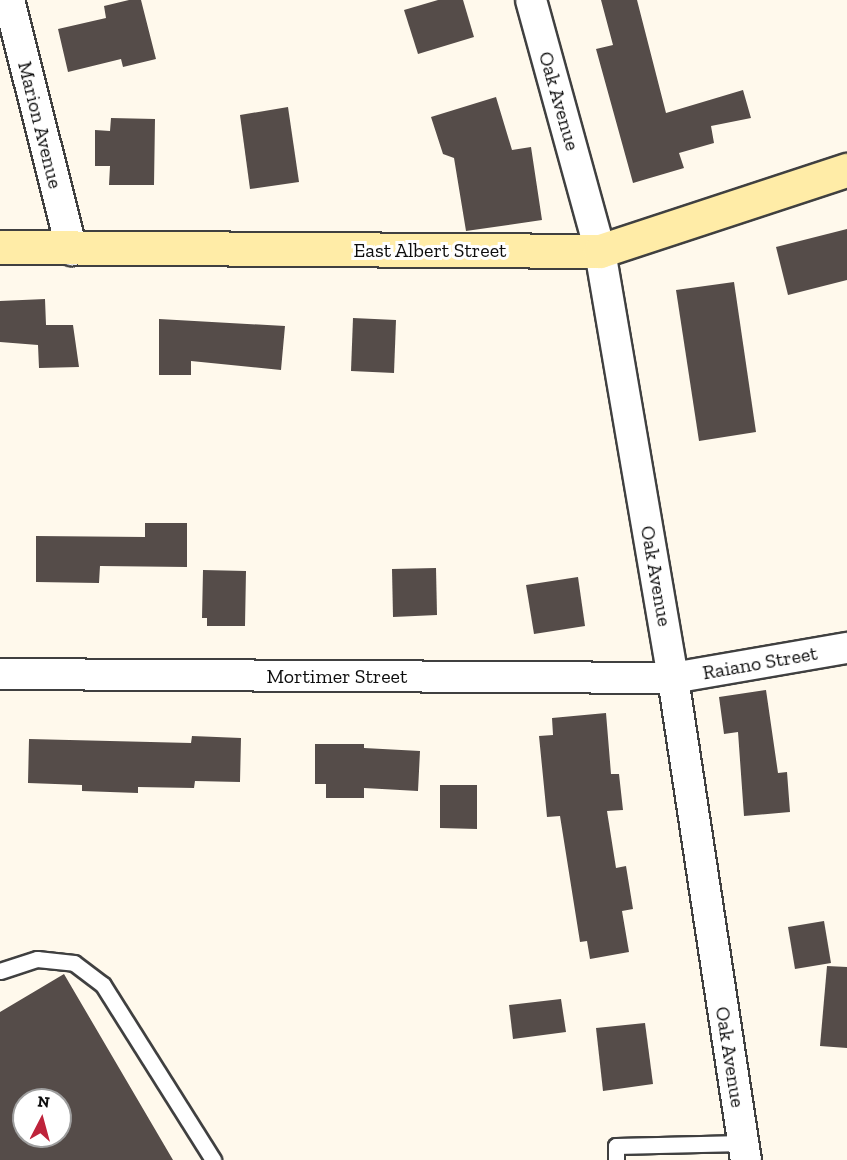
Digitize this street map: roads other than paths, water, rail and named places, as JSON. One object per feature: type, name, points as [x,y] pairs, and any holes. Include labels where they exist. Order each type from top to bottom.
[{"type":"main road","name":"East Albert Street","points":[[0,247],[72,250],[600,251],[847,170]]},
{"type":"street","name":"Marion Avenue","points":[[9,0],[72,250]]},
{"type":"street","name":"Oak Avenue","points":[[531,0],[600,251],[673,678],[745,1151]]},
{"type":"street","name":"Raiano Street","points":[[673,678],[847,648]]},
{"type":"street","name":"Mortimer Street","points":[[0,674],[673,678]]},
{"type":"lane","points":[[0,971],[37,959],[74,963],[103,985],[213,1160]]},
{"type":"lane","points":[[616,1160],[616,1146],[745,1151]]}]
